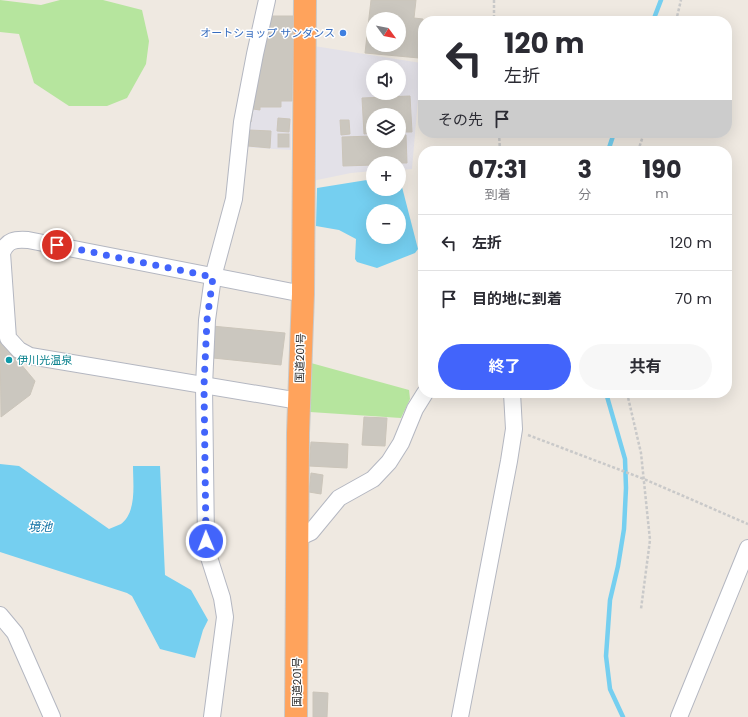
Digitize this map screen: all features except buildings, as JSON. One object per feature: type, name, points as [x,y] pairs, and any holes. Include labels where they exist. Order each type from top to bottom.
[{"type":"highway","name":"国道201号","points":[[296,717],[299,401],[303,294],[305,0]]},
{"type":"street","points":[[212,717],[225,617],[222,598],[207,551],[206,541],[204,386],[207,320],[213,277],[234,199],[242,122],[254,54],[267,0]]},
{"type":"street","points":[[299,401],[30,356],[19,350],[8,338],[2,253],[9,242],[15,240],[28,240],[303,294]]},
{"type":"street","points":[[298,538],[311,532],[339,498],[374,479],[389,462],[422,398]]},
{"type":"street","points":[[460,717],[510,461],[514,429],[512,398]]},
{"type":"street","points":[[679,717],[748,548]]},
{"type":"street","points":[[0,616],[15,633],[52,717]]},
{"type":"path","points":[[494,0],[494,16]]},
{"type":"path","points":[[677,16],[681,0]]},
{"type":"path","points":[[628,398],[642,453],[650,540],[641,609]]},
{"type":"path","points":[[514,429],[644,479],[748,524]]},
{"type":"shaded area","points":[[265,16],[293,16],[291,150],[244,147]]},
{"type":"shaded area","points":[[314,46],[402,60],[366,60],[366,100],[406,100],[406,61],[418,63],[418,98],[412,169],[406,169],[406,156],[366,156],[366,172],[351,173],[312,181]]},
{"type":"green space","points":[[0,0],[41,5],[60,0],[103,0],[142,10],[149,41],[146,64],[127,98],[107,106],[69,106],[34,83],[19,34],[0,32]]},
{"type":"green space","points":[[311,363],[409,390],[410,399],[401,418],[310,412]]},
{"type":"water","points":[[366,180],[366,196],[404,196],[418,249],[415,253],[377,268],[357,262],[355,259],[356,239],[339,230],[316,226],[317,188]]},
{"type":"water","name":"境池","points":[[0,464],[19,466],[109,529],[121,524],[130,512],[133,497],[133,466],[160,466],[165,575],[191,590],[208,620],[203,630],[195,658],[160,649],[132,596],[127,593],[0,552]]},
{"type":"waterway","points":[[655,16],[661,0]]},
{"type":"waterway","points":[[610,146],[612,138]]},
{"type":"waterway","points":[[607,398],[625,459],[626,488],[624,529],[618,566],[610,600],[606,656],[610,689],[623,717]]},
{"type":"place","name":"オートショップ サンダンス","points":[[343,33]]},
{"type":"place","name":"伊川光温泉","points":[[9,360]]},
{"type":"route","points":[[57,245],[213,277],[207,320],[204,386],[206,541]]}]
